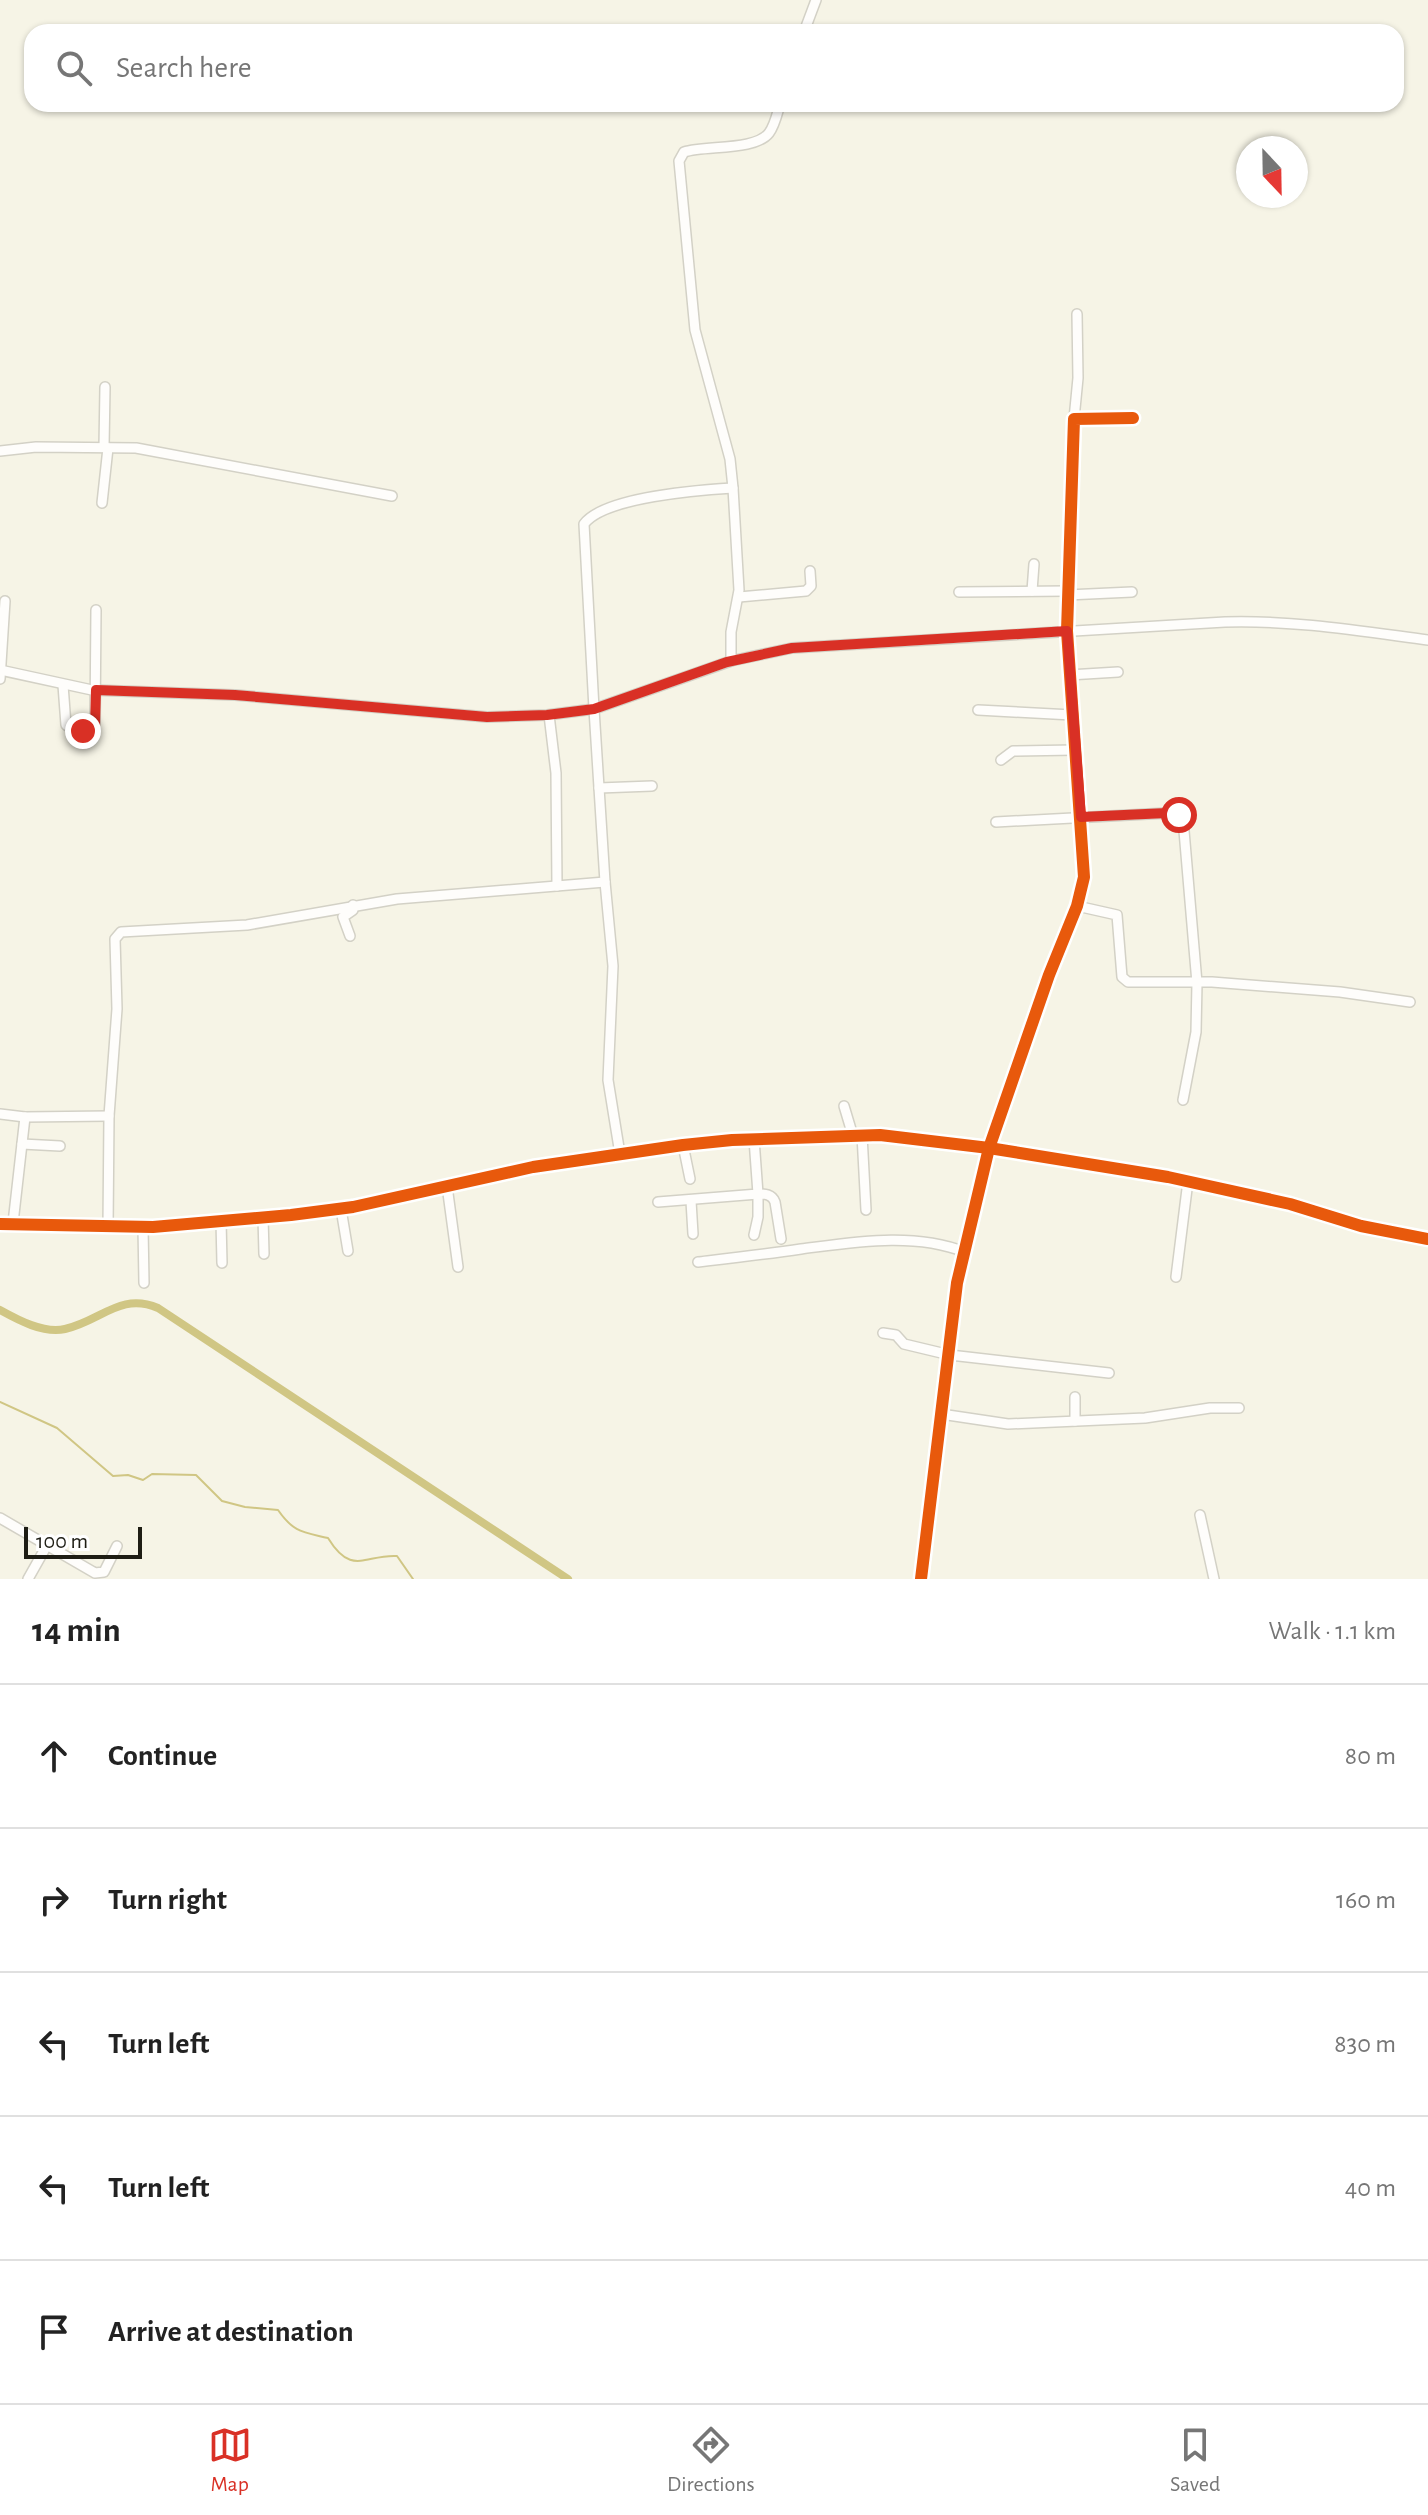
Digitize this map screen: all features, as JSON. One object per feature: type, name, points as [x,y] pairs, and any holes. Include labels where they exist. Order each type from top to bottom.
[{"type":"street","points":[[807,24],[814,1]]},
{"type":"street","points":[[731,661],[731,632],[739,597],[730,459],[695,330],[679,161],[684,152],[697,148],[763,139],[770,132],[777,112]]},
{"type":"street","points":[[921,1579],[957,1283],[989,1148],[1049,975],[1077,906],[1084,877],[1067,631],[1078,378],[1077,314]]},
{"type":"street","points":[[102,503],[106,448],[105,387]]},
{"type":"street","points":[[1074,419],[1133,418]]},
{"type":"street","points":[[0,451],[36,447],[152,450],[392,496]]},
{"type":"street","points":[[620,1154],[608,1080],[613,966],[605,882],[584,524],[593,514],[666,494],[733,488]]},
{"type":"street","points":[[1032,591],[1034,564]]},
{"type":"street","points":[[739,597],[802,593],[811,586],[810,571]]},
{"type":"street","points":[[959,592],[1132,592]]},
{"type":"street","points":[[0,679],[5,601]]},
{"type":"street","points":[[63,685],[66,725],[78,732],[90,731],[95,727],[96,610]]},
{"type":"street","points":[[0,670],[96,690],[235,695],[487,717],[549,715],[594,709],[731,661],[792,648],[1271,621],[1428,640]]},
{"type":"street","points":[[1069,675],[1118,672]]},
{"type":"street","points":[[978,710],[1072,715]]},
{"type":"street","points":[[549,715],[556,773],[557,886]]},
{"type":"street","points":[[1001,760],[1013,751],[1075,750]]},
{"type":"street","points":[[599,788],[652,786]]},
{"type":"street","points":[[996,822],[1167,813],[1174,813],[1183,819],[1197,983],[1196,1032],[1183,1100]]},
{"type":"street","points":[[108,1227],[109,1116],[117,1009],[117,936],[125,932],[200,930],[283,921],[353,905],[397,899],[605,882]]},
{"type":"street","points":[[350,936],[343,917],[353,910],[353,905]]},
{"type":"street","points":[[1077,906],[1117,915],[1122,977],[1128,982],[1340,992],[1410,1002]]},
{"type":"street","points":[[844,1106],[857,1135],[866,1210]]},
{"type":"street","points":[[0,1114],[25,1117],[109,1116]]},
{"type":"street","points":[[13,1223],[25,1117]]},
{"type":"street","points":[[0,1224],[143,1227],[341,1209],[533,1167],[620,1154],[754,1139],[857,1135],[901,1136],[989,1148],[1188,1181],[1290,1204],[1361,1226],[1428,1239]]},
{"type":"street","points":[[754,1139],[758,1194],[754,1235]]},
{"type":"street","points":[[22,1144],[60,1146]]},
{"type":"street","points":[[683,1145],[690,1179]]},
{"type":"street","points":[[1176,1277],[1188,1181]]},
{"type":"street","points":[[447,1186],[458,1267]]},
{"type":"street","points":[[658,1202],[758,1194],[774,1199],[781,1239]]},
{"type":"street","points":[[691,1201],[693,1234]]},
{"type":"street","points":[[341,1209],[348,1251]]},
{"type":"street","points":[[263,1217],[264,1254]]},
{"type":"street","points":[[221,1221],[222,1263]]},
{"type":"street","points":[[143,1227],[144,1283]]},
{"type":"street","points":[[698,1262],[861,1241],[934,1242],[965,1252]]},
{"type":"street","points":[[883,1333],[896,1335],[904,1344],[950,1355],[1109,1373]]},
{"type":"street","points":[[1075,1397],[1075,1421]]},
{"type":"street","points":[[941,1414],[985,1423],[1008,1424],[1145,1418],[1210,1408],[1239,1408]]},
{"type":"street","points":[[1200,1515],[1214,1579]]},
{"type":"street","points":[[0,1518],[46,1547],[99,1574],[107,1568],[117,1546]]},
{"type":"street","points":[[28,1579],[46,1547]]},
{"type":"waterway","points":[[0,1310],[31,1325],[57,1330],[78,1325],[132,1303],[158,1308],[568,1579]]},
{"type":"waterway","points":[[0,1402],[57,1428],[113,1476],[128,1475],[143,1480],[152,1474],[196,1475],[222,1501],[278,1510],[294,1527],[328,1538],[344,1557],[360,1561],[397,1556],[413,1579]]},
{"type":"cycle path","points":[[921,1579],[957,1283],[989,1148],[1049,975],[1077,906],[1084,877],[1067,631],[1074,419],[1133,418]]},
{"type":"cycle path","points":[[0,1224],[153,1227],[291,1215],[353,1207],[533,1167],[683,1145],[732,1140],[880,1135],[989,1148],[1168,1177],[1290,1204],[1361,1226],[1428,1239]]},
{"type":"route","points":[[83,731],[95,727],[96,690],[235,695],[487,717],[547,715],[594,709],[675,683],[727,662],[792,648],[1067,631],[1081,817],[1179,815]]}]
